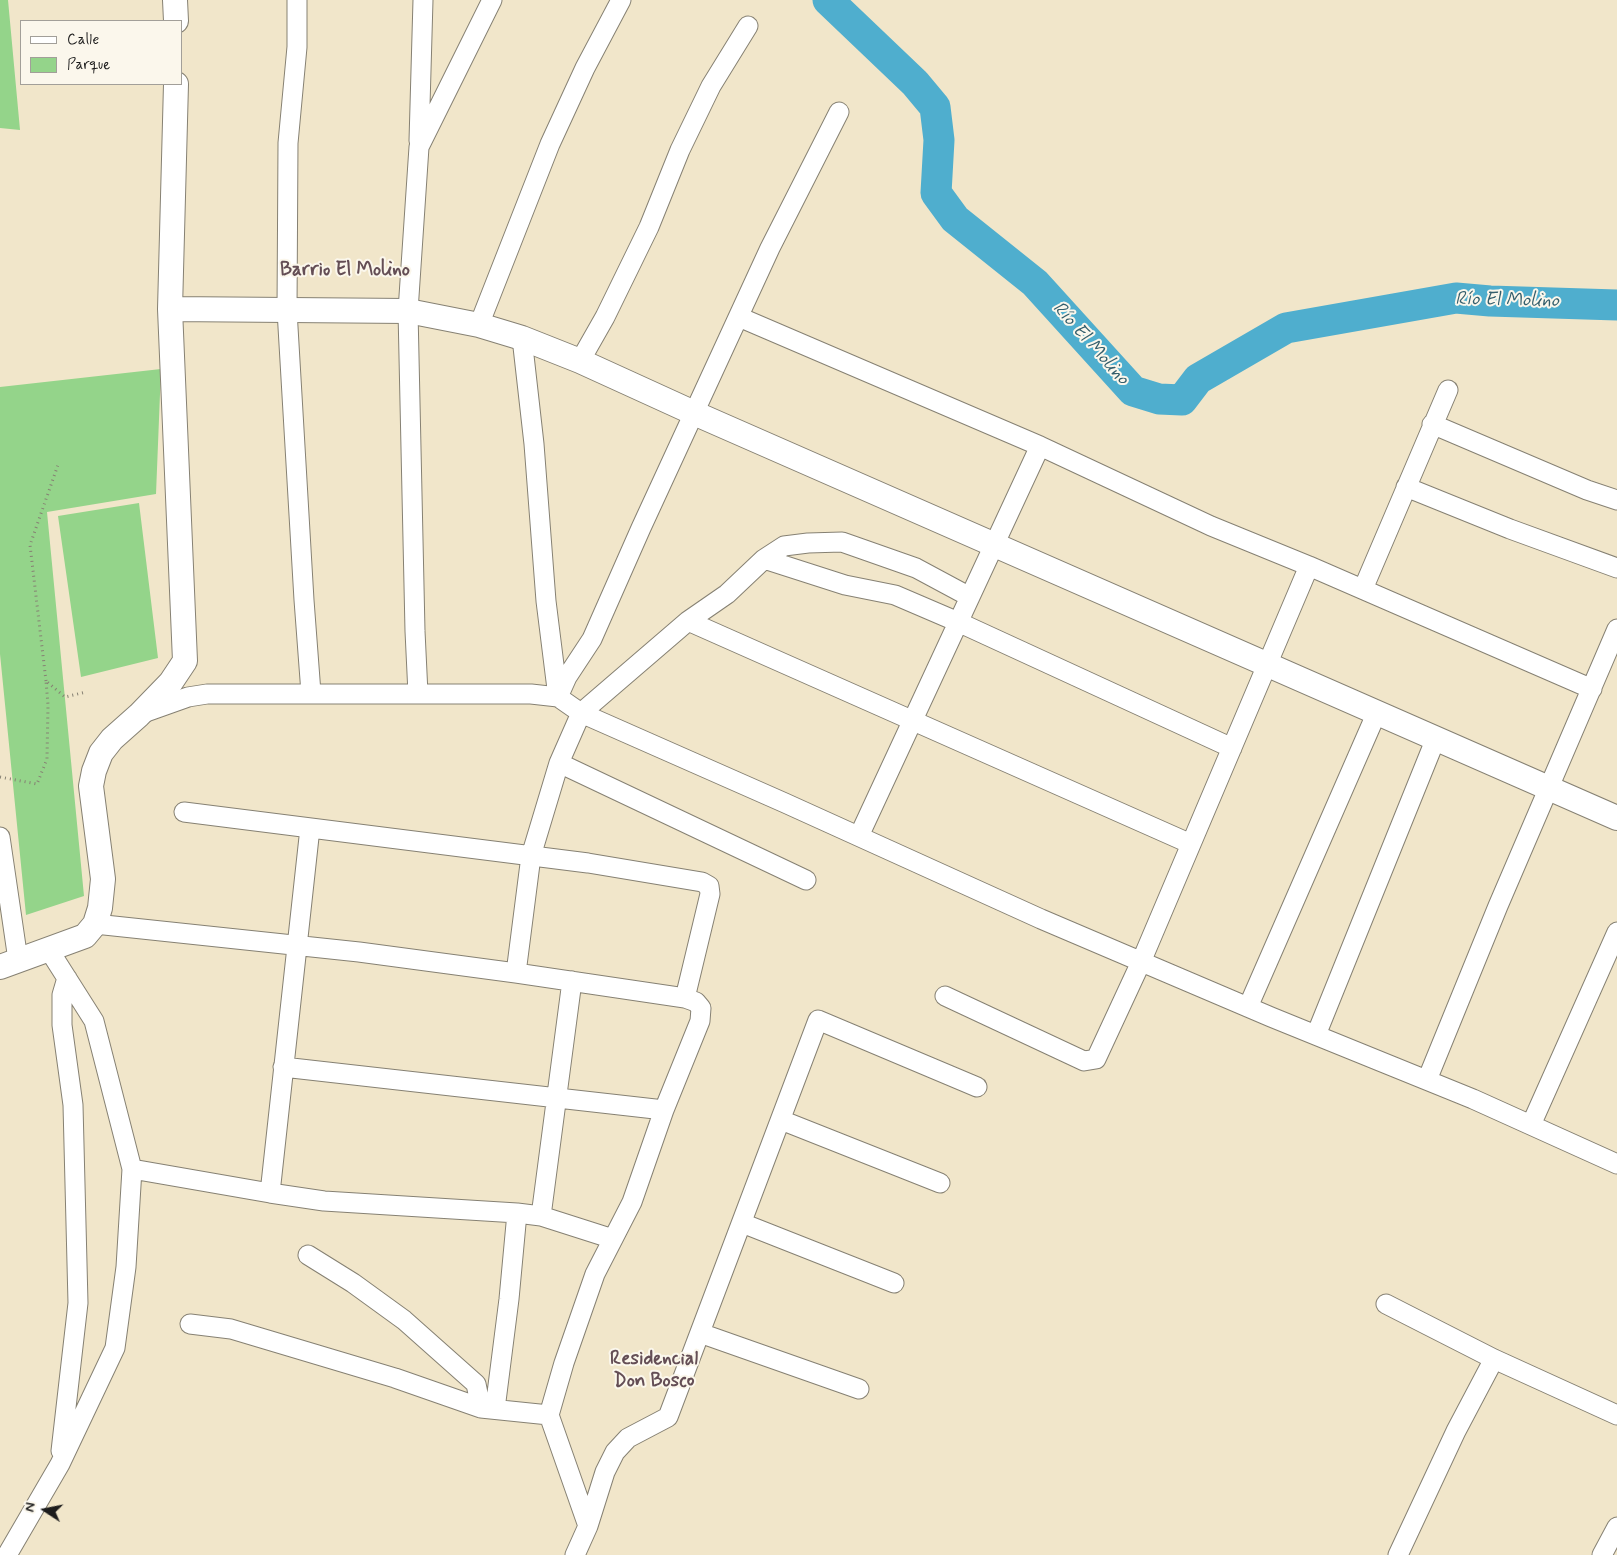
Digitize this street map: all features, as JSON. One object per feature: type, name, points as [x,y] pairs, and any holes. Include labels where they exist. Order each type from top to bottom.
[{"type":"street","points":[[175,0],[176,20]]},
{"type":"street","points":[[297,0],[297,47],[288,143],[287,310],[311,693]]},
{"type":"street","points":[[418,694],[408,311],[419,148],[423,0]]},
{"type":"street","points":[[419,148],[492,0]]},
{"type":"street","points":[[479,325],[550,144],[585,68],[621,0]]},
{"type":"street","points":[[580,361],[605,317],[649,227],[680,150],[711,86],[748,26]]},
{"type":"street","points":[[0,837],[9,964],[85,936],[95,924],[100,908],[103,879],[91,786],[94,771],[101,753],[112,738],[139,715],[171,682],[185,661],[170,309],[176,85]]},
{"type":"street","points":[[558,697],[567,677],[592,639],[770,248],[839,112]]},
{"type":"street","points":[[170,309],[408,311],[479,325],[522,338],[580,361],[694,413],[1617,818]]},
{"type":"street","points":[[739,316],[1040,446],[1211,526],[1309,566],[1592,689]]},
{"type":"street","points":[[522,338],[534,444],[546,602],[558,697]]},
{"type":"street","points":[[1362,589],[1448,390]]},
{"type":"street","points":[[1432,424],[1587,490],[1617,500]]},
{"type":"street","points":[[859,836],[1040,446]]},
{"type":"street","points":[[1406,487],[1617,568]]},
{"type":"street","points":[[516,973],[531,856],[559,763],[581,713],[688,621],[727,594],[764,559],[784,546],[808,543],[842,542],[916,568],[970,597]]},
{"type":"street","points":[[764,559],[846,585],[895,595],[1232,748]]},
{"type":"street","points":[[945,996],[1084,1061],[1096,1059],[1141,962],[1309,566]]},
{"type":"street","points":[[688,621],[1191,844]]},
{"type":"street","points":[[1427,1080],[1617,629]]},
{"type":"street","points":[[139,715],[188,697],[207,694],[530,694],[558,697],[581,713],[1041,919],[1248,1007],[1427,1080],[1617,1164]]},
{"type":"street","points":[[1248,1007],[1377,712]]},
{"type":"street","points":[[1316,1035],[1436,738]]},
{"type":"street","points":[[559,763],[806,880]]},
{"type":"street","points":[[184,812],[588,863],[702,882],[709,886],[710,894],[685,998]]},
{"type":"street","points":[[270,1194],[310,828]]},
{"type":"street","points":[[95,924],[298,945],[516,973],[685,998],[696,1002],[701,1008],[700,1020],[664,1110],[632,1202],[595,1274],[564,1363],[549,1414],[588,1526]]},
{"type":"street","points":[[1531,1125],[1617,932]]},
{"type":"street","points":[[7,1555],[60,1464],[115,1348],[126,1267],[132,1169],[94,1022],[49,950]]},
{"type":"street","points":[[60,1464],[78,1303],[73,1105],[62,1025],[62,996],[67,978]]},
{"type":"street","points":[[541,1216],[572,981]]},
{"type":"street","points":[[574,1555],[588,1526],[605,1472],[615,1452],[628,1438],[668,1417],[818,1020],[977,1087]]},
{"type":"street","points":[[283,1067],[664,1110]]},
{"type":"street","points":[[781,1120],[940,1183]]},
{"type":"street","points":[[132,1169],[270,1194],[324,1200],[541,1216],[613,1239]]},
{"type":"street","points":[[488,1408],[509,1298],[517,1213]]},
{"type":"street","points":[[742,1223],[894,1283]]},
{"type":"street","points":[[308,1255],[353,1283],[404,1320],[476,1384],[488,1408]]},
{"type":"street","points":[[1386,1304],[1494,1359],[1617,1415]]},
{"type":"street","points":[[190,1324],[231,1329],[488,1408],[549,1414]]},
{"type":"street","points":[[700,1333],[859,1389]]},
{"type":"street","points":[[1398,1555],[1456,1431],[1494,1359]]},
{"type":"street","points":[[1602,1555],[1617,1527]]},
{"type":"path","points":[[0,777],[37,784],[47,759],[48,705],[30,546],[59,462]]},
{"type":"path","points":[[46,681],[65,697],[86,692]]},
{"type":"green space","points":[[0,0],[8,0],[20,130],[0,128]]},
{"type":"green space","points":[[161,369],[156,494],[47,512],[84,896],[26,915],[0,654],[0,387]]},
{"type":"green space","points":[[139,503],[158,658],[81,677],[58,516]]},
{"type":"waterway","name":"Río El Molino","points":[[828,0],[915,83],[935,107],[939,140],[936,193],[955,219],[1035,283],[1133,391],[1159,399],[1182,400],[1198,379],[1286,328],[1456,298],[1490,301],[1617,305]]},
{"type":"district","name":"Barrio El Molino","points":[[345,271]]},
{"type":"district","name":"Residencial Don Bosco","points":[[654,1371]]}]
